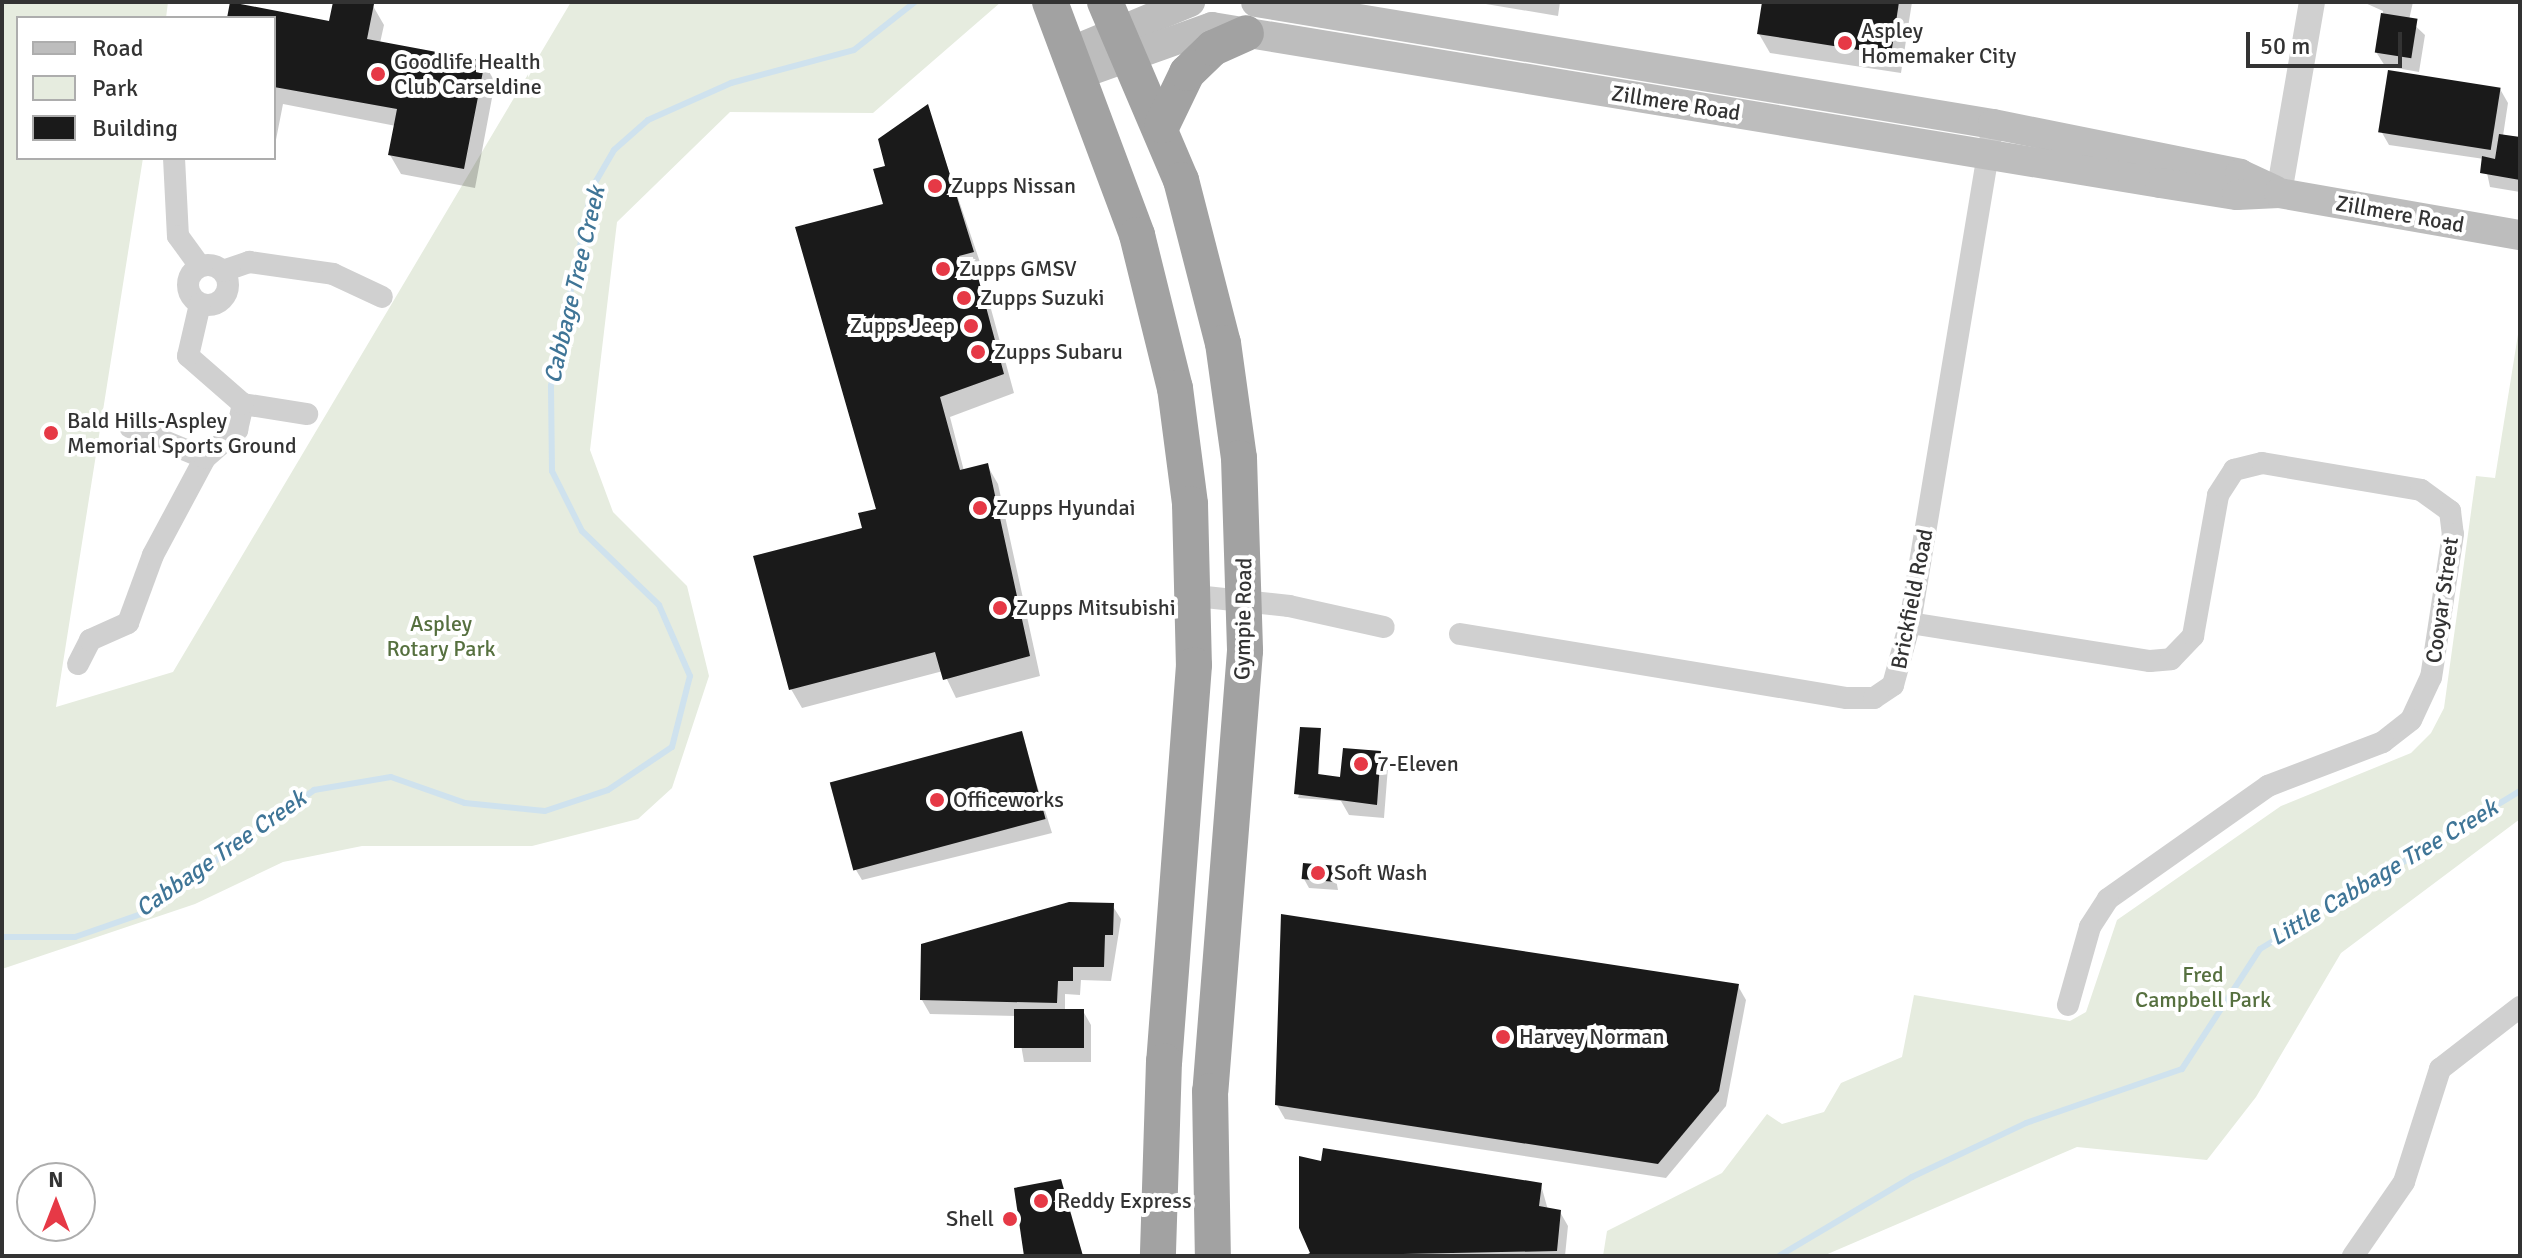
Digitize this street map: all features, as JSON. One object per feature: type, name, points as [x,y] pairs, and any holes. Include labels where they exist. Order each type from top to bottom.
[{"type":"highway","points":[[1050,2],[1076,62],[1168,350],[1196,596],[1164,1061],[1158,1256]]},
{"type":"highway","points":[[1162,125],[1187,73],[1251,17]]},
{"type":"highway","name":"Gympie Road","points":[[1119,28],[1162,125],[1223,343],[1239,458],[1245,603],[1210,1091],[1213,1256]]},
{"type":"main road","name":"Zillmere Road","points":[[1076,62],[1119,28],[1190,2]]},
{"type":"main road","name":"Zillmere Road","points":[[1119,28],[1192,30],[1251,17],[1993,124],[2240,174],[2279,193]]},
{"type":"main road","name":"Zillmere Road","points":[[1251,17],[1987,154],[2237,195],[2279,193],[2520,235]]},
{"type":"street","points":[[2279,193],[2312,2]]},
{"type":"street","name":"Brickfield Road","points":[[1460,634],[1863,699],[1884,692],[1900,673],[1910,623],[1993,124]]},
{"type":"street","points":[[174,160],[178,236],[200,266],[223,271],[249,262],[333,274],[382,297]]},
{"type":"street","points":[[200,266],[188,282],[200,304],[188,356],[243,404],[307,414]]},
{"type":"street","points":[[200,304],[225,296],[223,271]]},
{"type":"street","points":[[78,664],[90,640],[128,623],[153,555],[205,458],[237,430],[243,404]]},
{"type":"street","points":[[130,427],[205,458]]},
{"type":"street","name":"Cooyar Street","points":[[1910,623],[2150,661],[2171,659],[2193,636],[2218,495],[2234,470],[2262,463],[2421,490],[2450,511],[2453,534],[2431,677],[2411,720],[2383,742],[2268,786],[2108,899],[2090,927],[2068,1005]]},
{"type":"street","points":[[1196,596],[1384,627]]},
{"type":"street","points":[[2353,1256],[2413,1164],[2440,1069],[2520,1007]]},
{"type":"green space","name":"Aspley Rotary Park","points":[[2,2],[168,2],[166,16],[16,16],[16,160],[143,160],[56,707],[173,672],[571,2],[1001,2],[873,113],[730,112],[617,222],[590,450],[613,512],[687,586],[709,676],[672,788],[638,819],[532,846],[362,846],[283,862],[195,904],[2,969]]},
{"type":"green space","name":"Fred Campbell Park","points":[[2520,322],[2520,819],[2341,953],[2256,1097],[2207,1160],[2077,1147],[1823,1256],[1603,1256],[1607,1231],[1722,1173],[1767,1114],[1782,1124],[1824,1112],[1841,1083],[1902,1057],[1914,995],[2070,1021],[2086,1012],[2117,920],[2281,806],[2411,753],[2431,733],[2444,708],[2476,476],[2495,478]]},
{"type":"building","name":"Goodlife Health Club Carseldine","points":[[230,2],[329,21],[333,2],[374,4],[367,39],[485,61],[464,169],[388,155],[397,109],[276,87],[276,16],[227,16]]},
{"type":"building","points":[[1762,2],[1899,2],[1891,55],[1757,34]]},
{"type":"building","points":[[2381,13],[2418,19],[2411,58],[2375,53]]},
{"type":"building","points":[[2388,70],[2501,88],[2491,150],[2378,132]]},
{"type":"building","points":[[928,104],[974,252],[959,256],[963,272],[978,277],[1004,374],[940,397],[960,470],[988,463],[1030,656],[943,680],[935,652],[789,690],[753,556],[862,528],[858,513],[876,509],[795,227],[883,204],[873,169],[885,166],[878,139]]},
{"type":"building","points":[[2499,134],[2520,137],[2520,180],[2480,173],[2482,156],[2495,159]]},
{"type":"building","points":[[1300,727],[1321,728],[1318,774],[1340,777],[1343,748],[1381,751],[1377,805],[1294,794]]},
{"type":"building","name":"Officeworks","points":[[1022,731],[1046,819],[853,870],[830,783]]},
{"type":"building","name":"Soft Wash","points":[[1303,863],[1335,866],[1333,882],[1302,879]]},
{"type":"building","points":[[1069,902],[1114,903],[1113,935],[1105,935],[1104,967],[1073,967],[1073,981],[1058,981],[1057,1003],[920,1000],[921,944]]},
{"type":"building","name":"Harvey Norman","points":[[1281,914],[1739,984],[1719,1091],[1658,1164],[1275,1105]]},
{"type":"building","points":[[1014,1009],[1084,1009],[1084,1048],[1014,1048]]},
{"type":"building","points":[[1323,1148],[1542,1183],[1539,1206],[1561,1210],[1557,1251],[1304,1256],[1310,1253],[1299,1228],[1299,1156],[1321,1161]]},
{"type":"building","points":[[1061,1179],[1083,1256],[1024,1256],[1014,1188]]},
{"type":"waterway","name":"Cabbage Tree Creek","points":[[2,937],[75,937],[141,914],[314,790],[391,777],[465,803],[545,811],[608,790],[672,747],[690,676],[659,605],[582,531],[552,471],[551,386],[592,188],[614,150],[648,120],[731,83],[854,50],[915,2]]},
{"type":"waterway","name":"Little Cabbage Tree Creek","points":[[1779,1256],[1912,1177],[2026,1123],[2182,1069],[2260,949],[2520,791]]},
{"type":"place","name":"Aspley Homemaker City","points":[[1845,43]]},
{"type":"place","name":"Goodlife Health Club Carseldine","points":[[378,74]]},
{"type":"place","name":"Zupps Nissan","points":[[935,186]]},
{"type":"place","name":"Zupps GMSV","points":[[943,269]]},
{"type":"place","name":"Zupps Suzuki","points":[[964,298]]},
{"type":"place","name":"Zupps Jeep","points":[[971,326]]},
{"type":"place","name":"Zupps Subaru","points":[[978,352]]},
{"type":"place","name":"Bald Hills-Aspley Memorial Sports Ground","points":[[51,433]]},
{"type":"place","name":"Zupps Hyundai","points":[[980,508]]},
{"type":"place","name":"Zupps Mitsubishi","points":[[1000,608]]},
{"type":"place","name":"7-Eleven","points":[[1361,764]]},
{"type":"place","name":"Officeworks","points":[[937,800]]},
{"type":"place","name":"Soft Wash","points":[[1318,873]]},
{"type":"place","name":"Harvey Norman","points":[[1503,1037]]},
{"type":"place","name":"Reddy Express","points":[[1041,1201]]},
{"type":"place","name":"Shell","points":[[1010,1219]]}]
